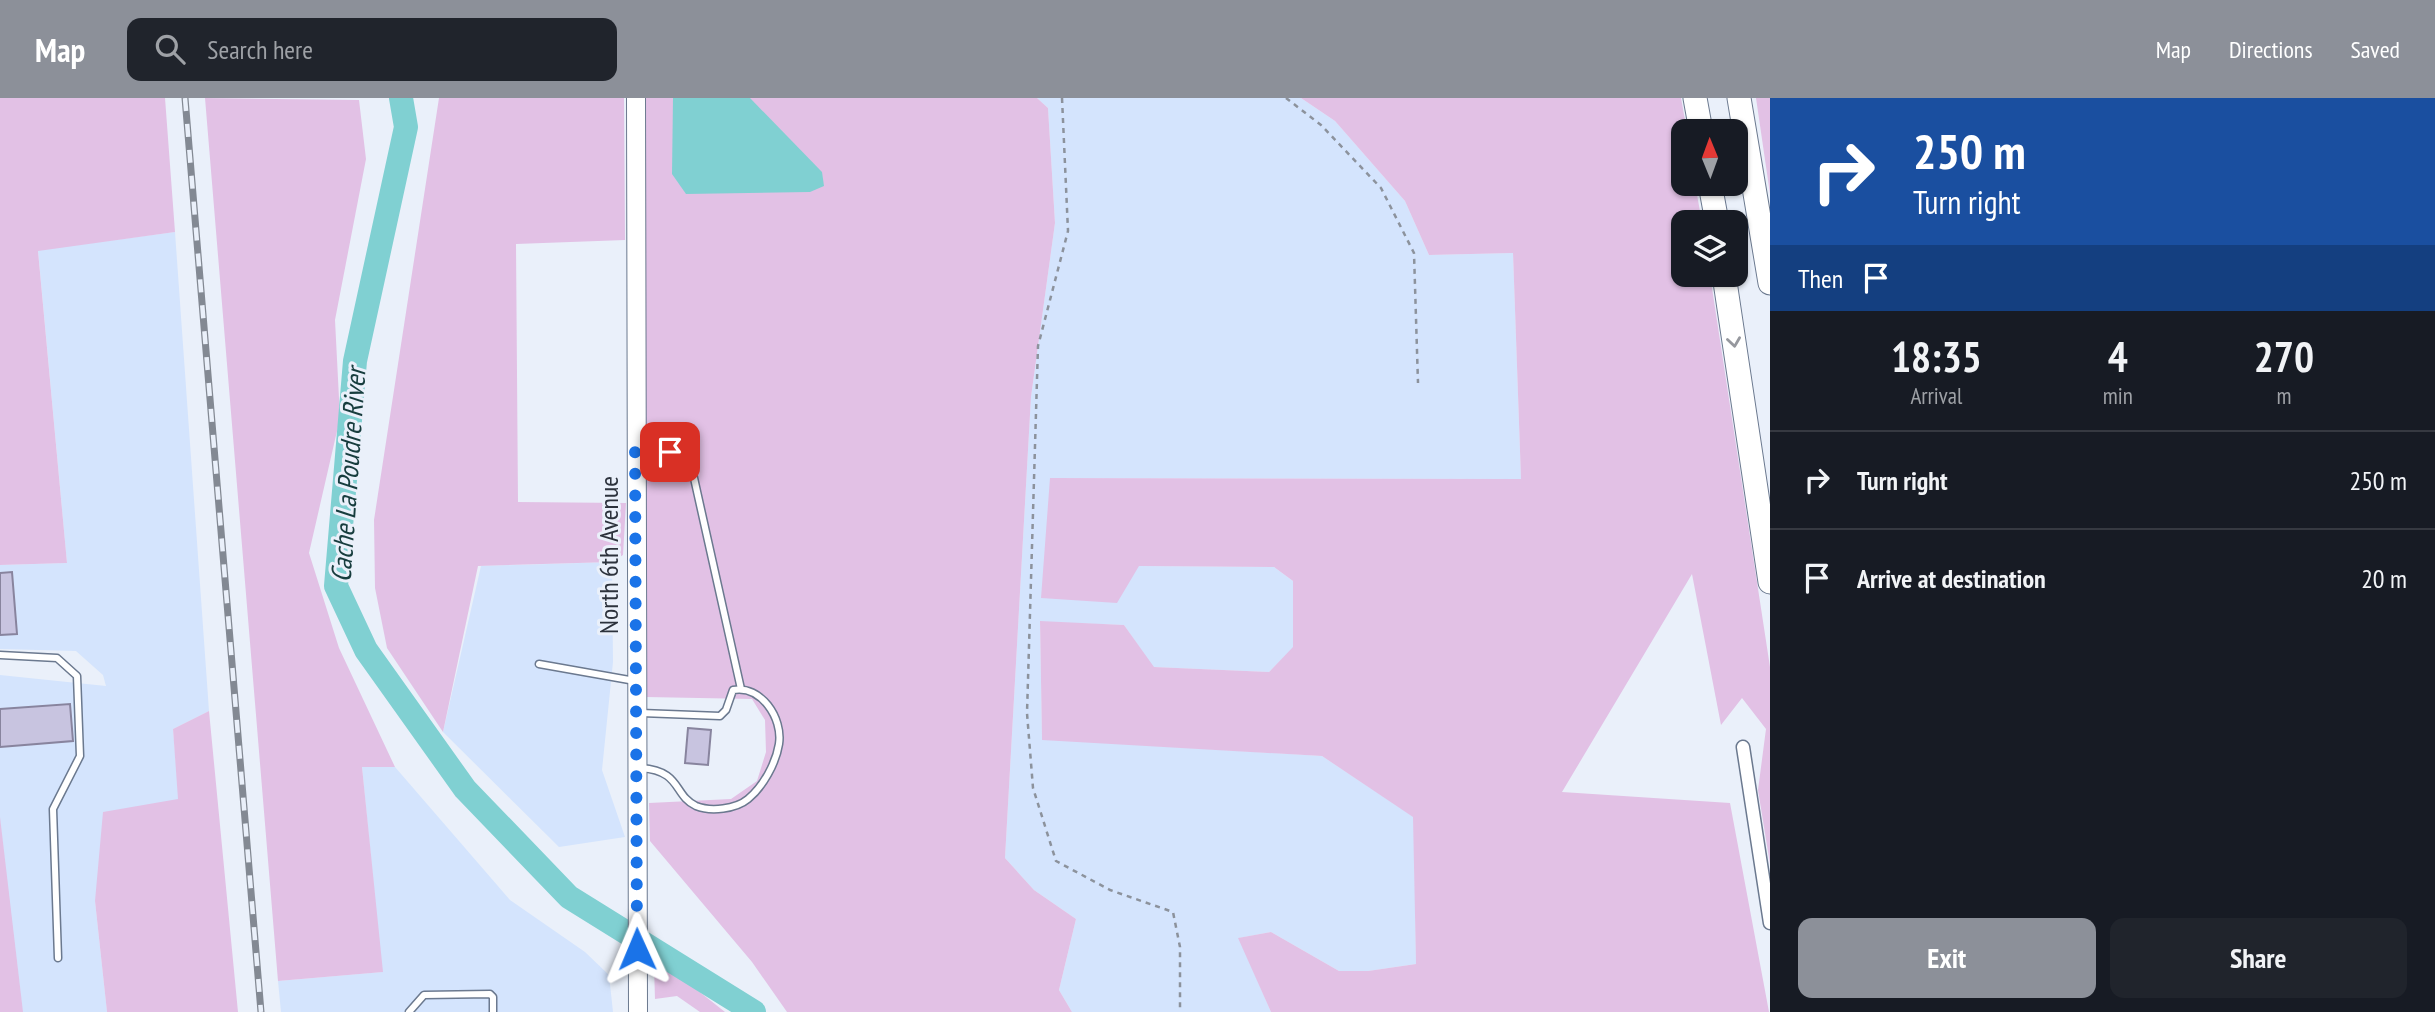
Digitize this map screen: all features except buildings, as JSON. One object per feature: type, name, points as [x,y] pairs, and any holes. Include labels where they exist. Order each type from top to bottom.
[{"type":"highway","points":[[1695,98],[1699,119]]},
{"type":"highway","points":[[1739,98],[1770,283]]},
{"type":"highway","points":[[1726,287],[1770,582]]},
{"type":"street","name":"North 6th Avenue","points":[[636,98],[635,839],[638,1008]]},
{"type":"street","points":[[1743,747],[1770,923]]},
{"type":"lane","points":[[635,443],[670,452],[692,469],[741,689]]},
{"type":"lane","points":[[0,655],[57,658],[76,677],[80,756],[53,809],[58,958]]},
{"type":"lane","points":[[539,664],[635,681]]},
{"type":"lane","points":[[635,712],[720,716],[726,710],[733,690],[741,689],[759,696],[771,708],[777,723],[779,743],[767,777],[746,802],[718,809],[694,805],[668,775],[653,769],[635,767]]},
{"type":"lane","points":[[409,1012],[424,995],[490,994],[494,1012]]},
{"type":"path","points":[[1062,98],[1068,231],[1038,346],[1027,713],[1033,788],[1056,861],[1110,890],[1173,912],[1180,947],[1180,1012]]},
{"type":"path","points":[[1286,98],[1321,125],[1381,188],[1414,253],[1418,383]]},
{"type":"shaded area","points":[[0,98],[165,98],[175,232],[38,251],[67,563],[0,565]]},
{"type":"shaded area","points":[[205,98],[359,100],[366,159],[335,320],[340,418],[309,553],[339,648],[395,767],[362,767],[383,972],[278,981]]},
{"type":"shaded area","points":[[439,98],[624,98],[625,240],[516,244],[518,502],[626,503],[623,555],[612,562],[478,566],[443,732],[387,648],[375,588],[374,520]]},
{"type":"shaded area","points":[[643,98],[1037,98],[1048,108],[1055,223],[1031,397],[1005,858],[1034,890],[1076,919],[1059,990],[1072,1012],[787,1012],[752,962],[650,841],[649,803],[731,799],[757,781],[766,752],[765,720],[752,699],[646,697]]},
{"type":"shaded area","points":[[1037,98],[1301,98],[1335,121],[1405,201],[1429,255],[1513,253],[1521,479],[1050,478],[1139,566],[1274,567],[1293,581],[1293,648],[1269,672],[1153,667],[1124,625],[1040,622],[1042,739],[1322,756],[1414,817],[1416,964],[1368,971],[1339,971],[1271,932],[1239,938],[1271,1012],[1072,1012],[1059,990],[1076,919],[1034,890],[1005,858],[1031,397],[1055,223],[1048,108]]},
{"type":"shaded area","points":[[1301,98],[1681,98],[1685,119],[1671,119],[1671,196],[1697,196],[1700,210],[1671,210],[1671,287],[1712,287],[1770,667],[1770,864],[1758,790],[1766,729],[1742,698],[1721,725],[1692,574],[1562,792],[1730,803],[1769,1012],[1271,1012],[1238,938],[1271,932],[1339,971],[1368,971],[1416,964],[1413,817],[1322,756],[1042,740],[1040,621],[1124,625],[1154,667],[1269,672],[1293,647],[1293,581],[1274,567],[1139,566],[1117,603],[1041,598],[1050,478],[1521,479],[1513,253],[1429,255],[1405,201],[1335,121]]},
{"type":"shaded area","points":[[1756,98],[1770,98],[1770,194]]},
{"type":"shaded area","points":[[175,232],[209,711],[173,729],[179,799],[95,901],[107,1012],[21,1012],[0,851],[0,675],[106,686],[103,675],[76,651],[0,649],[0,565],[67,563],[38,250]]},
{"type":"shaded area","points":[[612,562],[613,662],[602,770],[625,837],[559,847],[443,732],[481,566]]},
{"type":"shaded area","points":[[209,711],[238,1012],[107,1012],[95,901],[103,812],[178,799],[173,729]]},
{"type":"shaded area","points":[[362,767],[395,767],[510,900],[585,952],[609,975],[613,1012],[281,1012],[278,981],[382,972]]},
{"type":"shaded area","points":[[0,817],[23,1012],[0,1012]]},
{"type":"shaded area","points":[[654,967],[673,971],[725,1012],[700,1012],[677,996],[655,999]]},
{"type":"water","points":[[673,98],[750,98],[822,172],[824,186],[810,192],[686,194],[672,174]]},
{"type":"waterway","name":"Cache La Poudre River","points":[[401,98],[406,127],[355,361],[336,586],[366,650],[465,789],[569,897],[754,1012]]},
{"type":"railway","points":[[185,98],[261,1012]]},
{"type":"route","points":[[637,949],[635,443],[670,452]]}]
